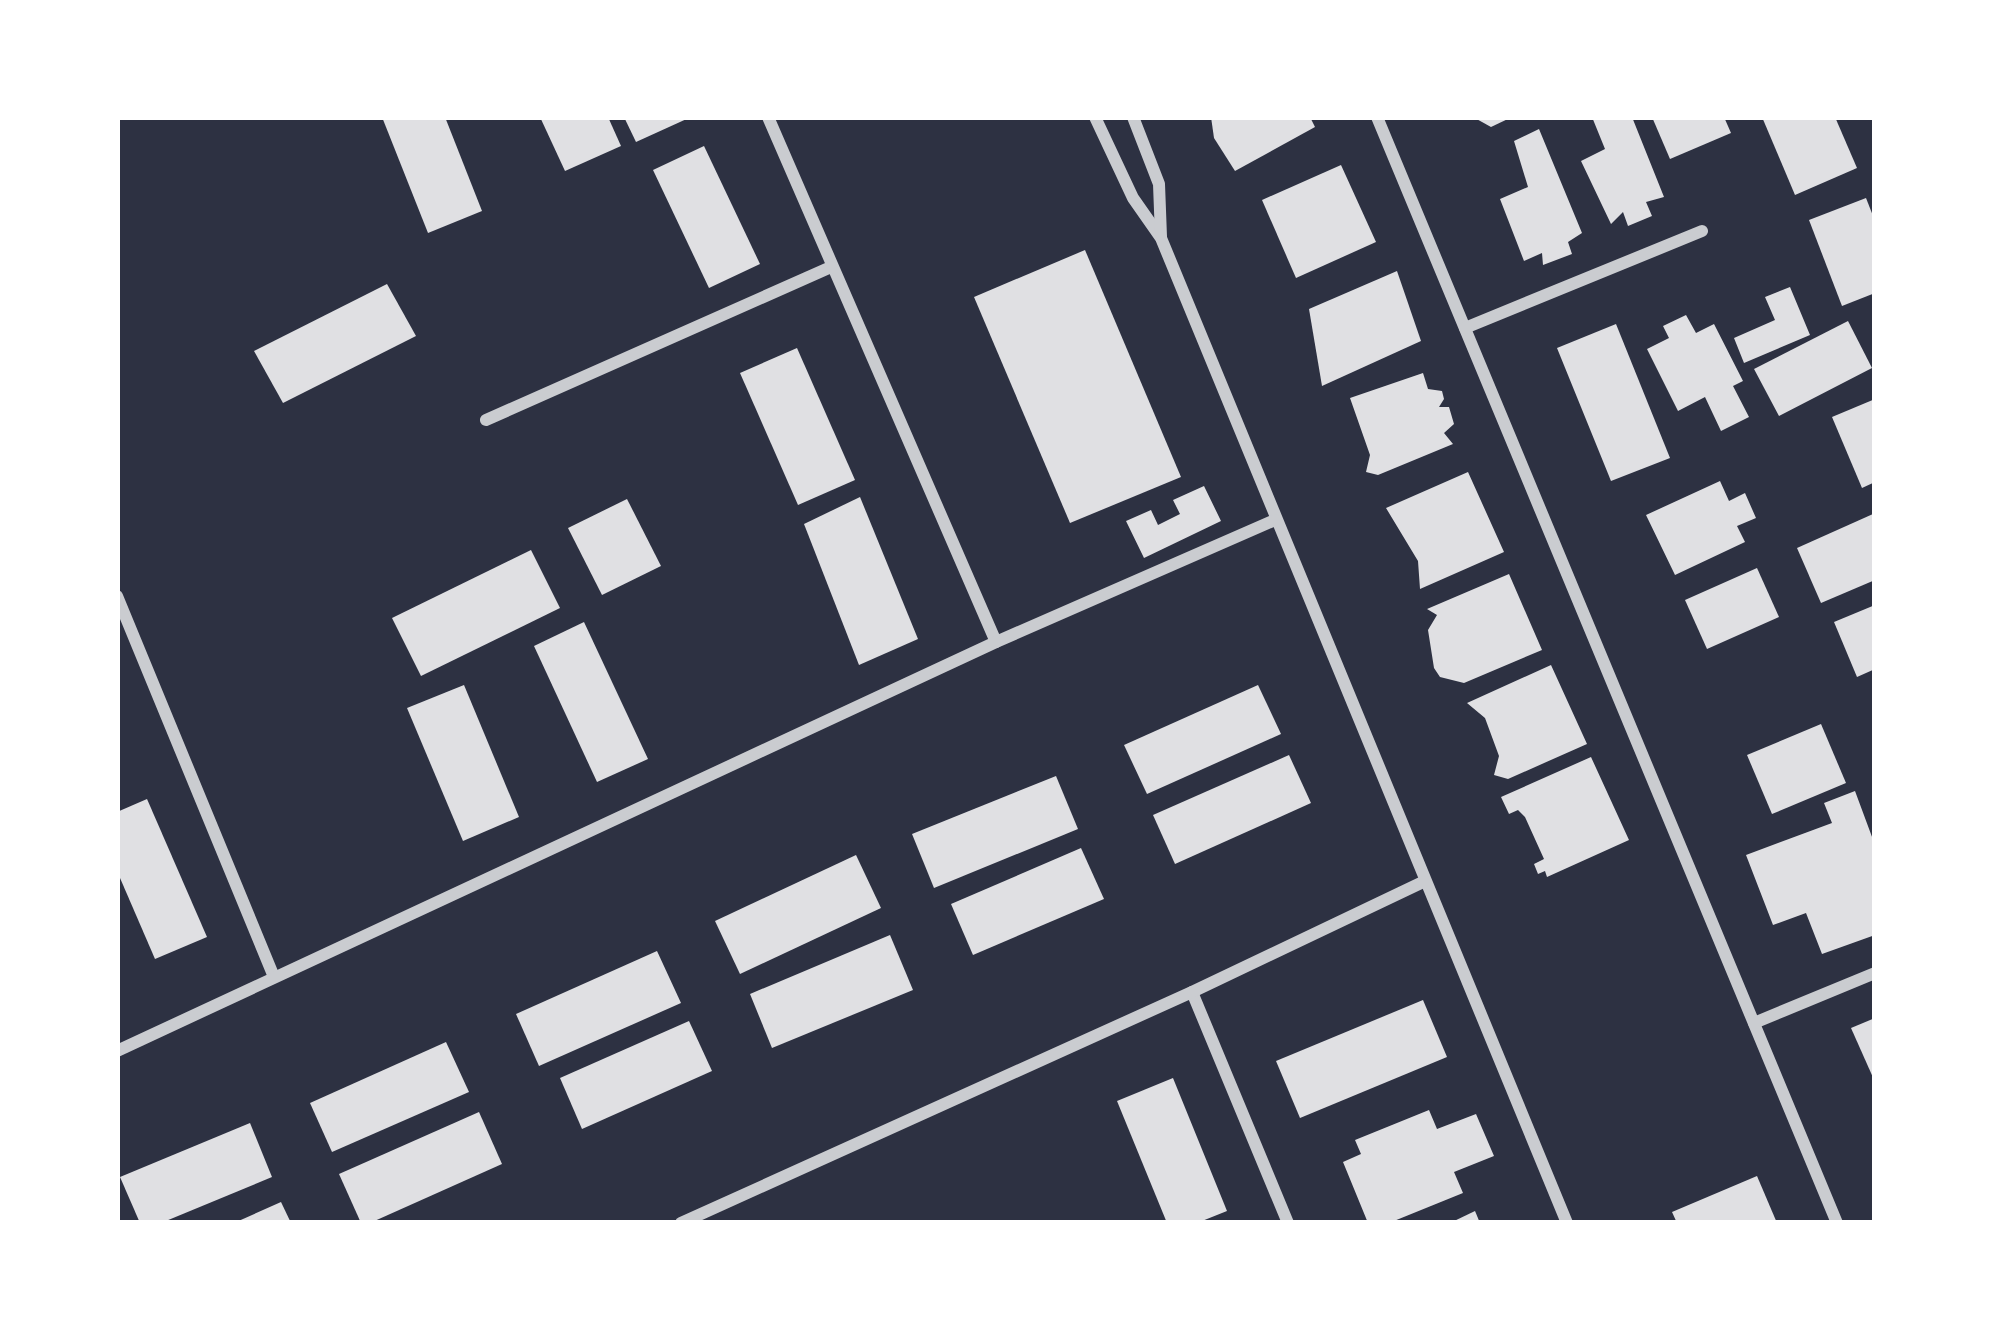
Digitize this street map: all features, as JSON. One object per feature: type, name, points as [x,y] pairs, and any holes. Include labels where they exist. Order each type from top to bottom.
[{"type":"street","points":[[768,117],[996,642]]},
{"type":"street","points":[[1095,117],[1133,198],[1161,238],[1567,1223]]},
{"type":"street","points":[[1132,117],[1159,184],[1161,238]]},
{"type":"street","points":[[1377,117],[1838,1223]]},
{"type":"street","points":[[1465,328],[1702,232]]},
{"type":"street","points":[[486,420],[831,267]]},
{"type":"street","points":[[117,1052],[996,642],[1275,520]]},
{"type":"street","points":[[117,596],[274,976]]},
{"type":"street","points":[[681,1223],[1423,882]]},
{"type":"street","points":[[1754,1023],[1875,973]]},
{"type":"street","points":[[1192,992],[1288,1223]]},
{"type":"building","points":[[382,117],[445,117],[482,211],[428,233]]},
{"type":"building","points":[[540,117],[608,117],[621,146],[565,171]]},
{"type":"building","points":[[624,117],[691,117],[636,142]]},
{"type":"building","points":[[1211,117],[1310,117],[1315,127],[1235,171],[1214,138]]},
{"type":"building","points":[[1473,117],[1512,117],[1491,127]]},
{"type":"building","points":[[1592,117],[1632,117],[1664,197],[1646,202],[1652,216],[1628,226],[1623,212],[1611,224],[1581,161],[1605,149]]},
{"type":"building","points":[[1652,117],[1724,117],[1731,133],[1670,159]]},
{"type":"building","points":[[1762,117],[1835,117],[1857,168],[1795,195]]},
{"type":"building","points":[[1539,129],[1582,233],[1568,242],[1572,254],[1543,265],[1542,253],[1524,261],[1500,199],[1528,187],[1514,141]]},
{"type":"building","points":[[704,146],[760,264],[709,288],[653,170]]},
{"type":"building","points":[[1341,165],[1376,242],[1296,278],[1262,200]]},
{"type":"building","points":[[1866,198],[1875,221],[1875,293],[1842,306],[1809,220]]},
{"type":"building","points":[[1085,250],[1181,477],[1070,523],[974,297]]},
{"type":"building","points":[[1397,271],[1421,341],[1322,386],[1309,309]]},
{"type":"building","points":[[387,284],[416,336],[283,403],[254,351]]},
{"type":"building","points":[[1790,287],[1810,335],[1744,363],[1734,338],[1775,320],[1765,297]]},
{"type":"building","points":[[1686,315],[1696,333],[1714,324],[1743,381],[1733,386],[1749,417],[1721,431],[1705,397],[1678,411],[1647,349],[1669,338],[1663,326]]},
{"type":"building","points":[[1848,321],[1872,368],[1779,416],[1754,369]]},
{"type":"building","points":[[1616,324],[1670,458],[1611,481],[1557,348]]},
{"type":"building","points":[[797,348],[855,480],[798,505],[740,373]]},
{"type":"building","points":[[1423,373],[1428,389],[1442,391],[1439,407],[1449,407],[1454,424],[1444,433],[1453,444],[1378,475],[1366,472],[1370,455],[1350,398]]},
{"type":"building","points":[[1875,399],[1875,482],[1862,488],[1832,417]]},
{"type":"building","points":[[1468,472],[1504,552],[1420,589],[1418,561],[1386,508]]},
{"type":"building","points":[[1720,481],[1729,501],[1745,493],[1756,518],[1737,526],[1745,542],[1675,575],[1646,515]]},
{"type":"building","points":[[1204,486],[1221,521],[1144,558],[1126,521],[1151,510],[1158,525],[1180,514],[1173,500]]},
{"type":"building","points":[[860,497],[918,639],[859,665],[804,524]]},
{"type":"building","points":[[627,499],[661,566],[602,595],[568,528]]},
{"type":"building","points":[[1873,514],[1875,580],[1821,603],[1797,548]]},
{"type":"building","points":[[531,550],[560,608],[421,676],[392,618]]},
{"type":"building","points":[[1757,568],[1779,617],[1707,649],[1685,600]]},
{"type":"building","points":[[1509,574],[1542,650],[1464,683],[1440,677],[1428,630],[1437,615],[1427,609]]},
{"type":"building","points":[[1875,605],[1875,669],[1857,677],[1834,622]]},
{"type":"building","points":[[584,622],[648,759],[597,782],[534,646]]},
{"type":"building","points":[[1551,665],[1587,744],[1508,779],[1494,775],[1499,756],[1485,718],[1467,703]]},
{"type":"building","points":[[464,685],[519,817],[463,841],[407,708]]},
{"type":"building","points":[[1258,685],[1281,734],[1147,794],[1124,745]]},
{"type":"building","points":[[1821,724],[1846,783],[1772,814],[1747,755]]},
{"type":"building","points":[[1289,755],[1311,803],[1175,864],[1153,815]]},
{"type":"building","points":[[1591,757],[1629,840],[1547,877],[1545,871],[1538,874],[1534,864],[1544,859],[1525,817],[1518,810],[1509,814],[1501,797]]},
{"type":"building","points":[[1056,776],[1078,829],[934,888],[912,834]]},
{"type":"building","points":[[1855,791],[1875,845],[1875,935],[1822,954],[1806,913],[1773,925],[1746,855],[1832,823],[1824,803]]},
{"type":"building","points":[[147,799],[207,937],[155,959],[117,871],[117,812]]},
{"type":"building","points":[[1081,848],[1104,899],[973,955],[951,904]]},
{"type":"building","points":[[856,855],[881,908],[740,974],[715,921]]},
{"type":"building","points":[[890,935],[913,990],[772,1048],[750,994]]},
{"type":"building","points":[[657,951],[681,1003],[539,1066],[516,1014]]},
{"type":"building","points":[[1423,1000],[1447,1057],[1300,1118],[1276,1061]]},
{"type":"building","points":[[1875,1018],[1875,1082],[1851,1028]]},
{"type":"building","points":[[689,1021],[712,1071],[582,1129],[560,1078]]},
{"type":"building","points":[[446,1042],[469,1092],[332,1152],[310,1103]]},
{"type":"building","points":[[1173,1078],[1227,1211],[1197,1223],[1167,1223],[1117,1101]]},
{"type":"building","points":[[1429,1110],[1437,1129],[1476,1114],[1494,1156],[1454,1172],[1463,1193],[1389,1223],[1368,1223],[1343,1162],[1361,1154],[1355,1140]]},
{"type":"building","points":[[479,1112],[502,1164],[361,1223],[339,1174]]},
{"type":"building","points":[[250,1123],[272,1177],[161,1223],[140,1223],[120,1177]]},
{"type":"building","points":[[1757,1176],[1777,1223],[1677,1223],[1672,1212]]},
{"type":"building","points":[[281,1202],[291,1223],[234,1223]]},
{"type":"building","points":[[1475,1211],[1480,1223],[1450,1223]]}]
